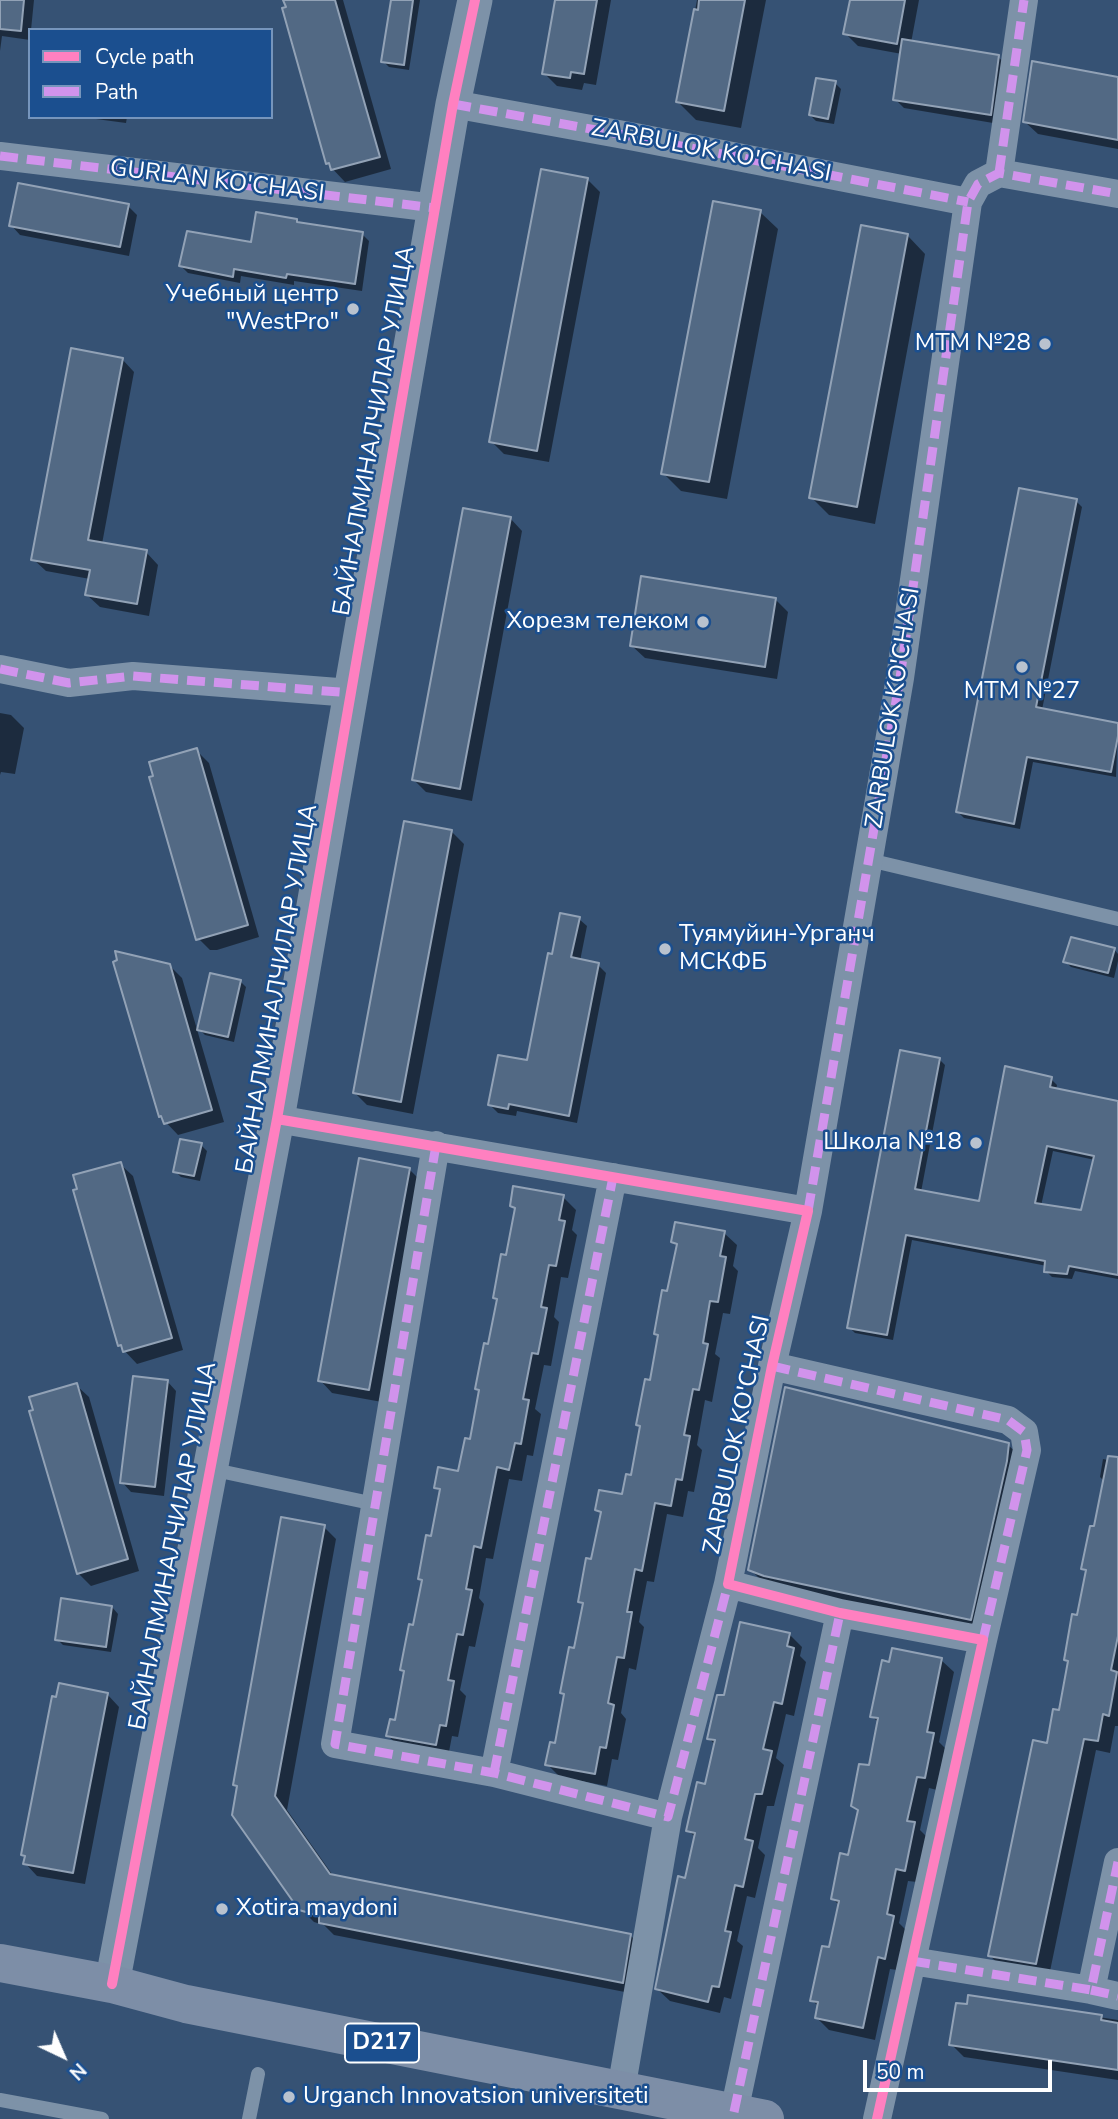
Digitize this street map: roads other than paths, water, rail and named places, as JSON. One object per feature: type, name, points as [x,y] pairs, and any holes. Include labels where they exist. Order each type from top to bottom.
[{"type":"main road","name":"D217","points":[[0,1963],[112,1984],[186,2004],[750,2116]]},
{"type":"street","name":"БАЙНАЛМИНАЛЧИЛАР УЛИЦА","points":[[112,1984],[276,1119],[453,104],[475,0]]},
{"type":"street","points":[[999,173],[1024,0]]},
{"type":"street","name":"ZARBULOK KO'CHASI","points":[[453,104],[968,202],[900,678],[808,1211],[772,1366],[728,1584],[668,1816],[621,2090]]},
{"type":"street","name":"GURLAN KO'CHASI","points":[[0,156],[435,208]]},
{"type":"street","points":[[968,202],[978,184],[999,173],[1118,194]]},
{"type":"street","points":[[0,669],[69,683],[132,676],[351,694]]},
{"type":"street","points":[[276,1119],[808,1211]]},
{"type":"street","points":[[436,1146],[335,1744],[494,1773],[668,1816]]},
{"type":"street","points":[[494,1773],[613,1177]]},
{"type":"street","name":"ZARBULOK KO'CHASI","points":[[772,1366],[1008,1420],[1024,1432],[1027,1450],[982,1640],[877,2119]]},
{"type":"street","name":"ZARBULOK KO'CHASI","points":[[728,1584],[840,1613],[982,1640]]},
{"type":"street","points":[[750,2116],[840,1613]]},
{"type":"street","points":[[1091,1990],[1118,1862]]},
{"type":"street","points":[[912,1961],[1118,1996]]},
{"type":"lane","points":[[869,860],[1118,919]]},
{"type":"lane","points":[[210,1469],[375,1504]]},
{"type":"lane","points":[[249,2119],[258,2074]]},
{"type":"lane","points":[[0,2100],[102,2119]]},
{"type":"place","name":"Учебный центр \"WestPro\"","points":[[353,309]]},
{"type":"place","name":"MTM №28","points":[[1045,344]]},
{"type":"place","name":"Хорезм телеком","points":[[703,622]]},
{"type":"place","name":"MTM №27","points":[[1022,667]]},
{"type":"place","name":"Туямуйин-Урганч МСКФБ","points":[[665,949]]},
{"type":"place","name":"Школа №18","points":[[976,1143]]},
{"type":"place","name":"Xotira maydoni","points":[[222,1909]]},
{"type":"place","name":"Urganch Innovatsion universiteti","points":[[289,2097]]}]
